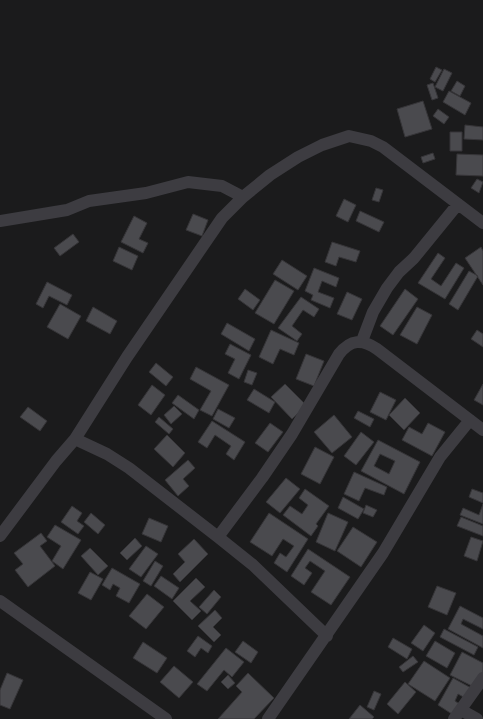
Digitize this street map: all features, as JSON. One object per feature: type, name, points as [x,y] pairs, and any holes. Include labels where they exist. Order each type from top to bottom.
[{"type":"street","points":[[0,536],[51,466],[75,439],[127,357],[222,218],[243,197],[270,175],[298,157],[336,139],[349,136],[371,141],[383,147],[483,223]]},
{"type":"street","points":[[0,221],[67,210],[89,201],[146,193],[188,182],[222,186],[243,197]]},
{"type":"street","points":[[362,341],[373,312],[387,288],[399,272],[414,258],[458,204]]},
{"type":"street","points":[[218,537],[258,484],[292,434],[340,354],[349,344],[362,341],[377,349],[483,430]]},
{"type":"street","points":[[268,719],[383,553],[432,468],[470,420]]},
{"type":"street","points":[[75,439],[107,454],[129,468],[218,537],[253,565],[326,636]]},
{"type":"street","points":[[0,601],[163,718]]},
{"type":"street","points":[[477,719],[458,715],[483,678]]},
{"type":"building","points":[[436,67],[442,70],[435,82],[430,79]]},
{"type":"building","points":[[444,69],[452,73],[443,91],[435,87]]},
{"type":"building","points":[[457,81],[465,86],[460,96],[451,91]]},
{"type":"building","points":[[433,83],[438,98],[432,100],[427,85]]},
{"type":"building","points":[[449,91],[471,103],[465,115],[443,102]]},
{"type":"building","points":[[423,101],[432,129],[405,137],[397,109]]},
{"type":"building","points":[[438,109],[449,117],[444,124],[433,116]]},
{"type":"building","points":[[465,125],[483,127],[483,140],[464,139]]},
{"type":"building","points":[[450,132],[462,132],[462,151],[450,151]]},
{"type":"building","points":[[433,153],[435,159],[423,163],[421,157]]},
{"type":"building","points":[[457,154],[483,155],[483,176],[456,175]]},
{"type":"building","points":[[477,179],[483,182],[479,193],[471,188]]},
{"type":"building","points":[[376,188],[383,190],[379,202],[372,200]]},
{"type":"building","points":[[344,199],[356,205],[348,222],[336,216]]},
{"type":"building","points":[[360,211],[384,222],[379,232],[356,221]]},
{"type":"building","points":[[193,214],[208,220],[202,236],[186,230]]},
{"type":"building","points":[[134,216],[147,223],[139,239],[148,243],[143,253],[121,242]]},
{"type":"building","points":[[73,234],[79,242],[60,256],[54,248]]},
{"type":"building","points":[[332,242],[360,251],[356,262],[339,257],[336,266],[325,262]]},
{"type":"building","points":[[119,247],[138,256],[132,270],[113,261]]},
{"type":"building","points":[[481,247],[483,251],[483,285],[465,258]]},
{"type":"building","points":[[438,253],[445,258],[431,279],[441,286],[456,263],[464,268],[445,299],[418,283]]},
{"type":"building","points":[[282,260],[307,276],[298,290],[273,274]]},
{"type":"building","points":[[314,268],[339,278],[336,287],[322,281],[318,292],[334,298],[330,308],[311,300],[313,295],[305,291]]},
{"type":"building","points":[[469,271],[478,276],[458,310],[449,304]]},
{"type":"building","points":[[275,280],[294,291],[274,324],[255,313]]},
{"type":"building","points":[[47,282],[72,295],[67,305],[49,296],[43,308],[36,304]]},
{"type":"building","points":[[245,289],[260,300],[253,310],[238,299]]},
{"type":"building","points":[[405,289],[418,299],[393,335],[380,326]]},
{"type":"building","points":[[347,292],[362,299],[352,320],[337,314]]},
{"type":"building","points":[[301,297],[319,309],[314,317],[303,310],[292,326],[302,334],[297,341],[278,328]]},
{"type":"building","points":[[60,304],[81,316],[68,339],[47,327]]},
{"type":"building","points":[[93,307],[117,321],[110,334],[86,321]]},
{"type":"building","points":[[417,307],[432,315],[417,344],[400,335]]},
{"type":"building","points":[[227,323],[255,339],[249,351],[221,334]]},
{"type":"building","points":[[271,330],[299,343],[294,355],[280,349],[273,364],[259,357]]},
{"type":"building","points":[[477,330],[483,334],[483,347],[471,339]]},
{"type":"building","points":[[230,344],[251,355],[239,379],[228,373],[235,359],[225,354]]},
{"type":"building","points":[[306,354],[324,361],[314,386],[296,379]]},
{"type":"building","points":[[156,363],[173,377],[166,386],[149,372]]},
{"type":"building","points":[[196,367],[229,385],[212,416],[200,410],[211,391],[190,379]]},
{"type":"building","points":[[248,370],[257,373],[252,385],[244,382]]},
{"type":"building","points":[[285,384],[306,405],[292,419],[271,397]]},
{"type":"building","points":[[483,384],[483,405],[474,400]]},
{"type":"building","points":[[152,385],[165,395],[151,415],[138,405]]},
{"type":"building","points":[[254,389],[275,402],[269,413],[247,400]]},
{"type":"building","points":[[380,392],[396,400],[386,420],[370,412]]},
{"type":"building","points":[[178,395],[199,410],[194,419],[172,403]]},
{"type":"building","points":[[405,398],[420,413],[404,430],[389,415]]},
{"type":"building","points":[[174,406],[182,414],[171,424],[164,415]]},
{"type":"building","points":[[28,407],[47,421],[40,431],[20,417]]},
{"type":"building","points":[[218,409],[235,418],[229,428],[213,419]]},
{"type":"building","points":[[358,411],[374,419],[370,427],[354,418]]},
{"type":"building","points":[[334,415],[352,437],[332,453],[314,432]]},
{"type":"building","points":[[159,417],[173,429],[169,434],[155,422]]},
{"type":"building","points":[[212,421],[245,442],[234,460],[226,454],[231,446],[215,435],[207,448],[198,442]]},
{"type":"building","points":[[270,423],[283,432],[268,452],[255,443]]},
{"type":"building","points":[[428,423],[445,432],[432,456],[402,440],[409,427],[422,434]]},
{"type":"building","points":[[361,432],[374,442],[356,465],[344,456]]},
{"type":"building","points":[[167,435],[185,453],[173,467],[154,449]]},
{"type":"building","points":[[378,440],[420,462],[404,494],[361,471]],"holes":[[[380,454],[395,461],[389,474],[374,466]]]},
{"type":"building","points":[[315,447],[334,457],[320,484],[301,474]]},
{"type":"building","points":[[188,460],[195,468],[183,479],[189,486],[178,496],[165,480]]},
{"type":"building","points":[[354,472],[387,487],[384,495],[365,488],[359,501],[344,494]]},
{"type":"building","points":[[286,478],[300,489],[280,513],[266,502]]},
{"type":"building","points":[[305,489],[329,506],[316,524],[318,526],[311,536],[283,515],[290,506],[302,514],[308,505],[299,498]]},
{"type":"building","points":[[472,489],[483,493],[483,503],[469,497]]},
{"type":"building","points":[[343,497],[364,509],[358,519],[338,508]]},
{"type":"building","points":[[483,504],[483,524],[460,515],[463,508],[479,515]]},
{"type":"building","points":[[366,505],[377,510],[373,517],[363,513]]},
{"type":"building","points":[[72,506],[82,513],[77,521],[84,526],[78,534],[61,522]]},
{"type":"building","points":[[91,513],[105,525],[98,534],[84,522]]},
{"type":"building","points":[[269,513],[308,539],[287,572],[274,563],[280,553],[286,557],[294,546],[283,539],[272,556],[250,542]]},
{"type":"building","points":[[328,513],[348,522],[335,551],[316,542]]},
{"type":"building","points":[[461,517],[483,526],[483,536],[457,526]]},
{"type":"building","points":[[149,518],[168,526],[161,542],[142,534]]},
{"type":"building","points":[[55,525],[81,540],[63,569],[52,561],[61,546],[47,537]]},
{"type":"building","points":[[353,527],[377,542],[361,567],[337,551]]},
{"type":"building","points":[[41,533],[47,541],[40,546],[55,566],[28,587],[15,570],[23,564],[14,553]]},
{"type":"building","points":[[471,537],[483,541],[477,561],[464,556]]},
{"type":"building","points":[[135,538],[142,546],[127,560],[120,553]]},
{"type":"building","points":[[194,539],[208,554],[180,582],[173,574],[185,562],[178,554]]},
{"type":"building","points":[[146,546],[158,554],[141,577],[129,569]]},
{"type":"building","points":[[90,548],[108,566],[98,575],[81,556]]},
{"type":"building","points":[[308,549],[350,577],[331,605],[311,592],[325,571],[310,561],[305,568],[312,573],[304,585],[291,576]]},
{"type":"building","points":[[155,561],[163,566],[151,586],[143,581]]},
{"type":"building","points":[[112,568],[140,584],[129,603],[116,596],[120,588],[113,584],[110,590],[102,585]]},
{"type":"building","points":[[90,572],[103,579],[91,600],[78,593]]},
{"type":"building","points":[[161,576],[179,588],[172,599],[154,586]]},
{"type":"building","points":[[196,578],[205,587],[190,601],[201,611],[192,620],[173,601]]},
{"type":"building","points":[[437,586],[456,593],[447,615],[428,607]]},
{"type":"building","points":[[214,590],[221,597],[207,614],[199,607]]},
{"type":"building","points":[[147,594],[164,607],[146,629],[129,616]]},
{"type":"building","points":[[460,606],[483,618],[483,629],[463,619],[461,624],[483,636],[483,648],[448,629]]},
{"type":"building","points":[[215,610],[222,618],[213,627],[221,635],[214,642],[198,626]]},
{"type":"building","points":[[424,625],[435,633],[423,651],[411,643]]},
{"type":"building","points":[[444,629],[478,647],[474,655],[440,637]]},
{"type":"building","points":[[198,636],[212,646],[208,653],[201,648],[195,657],[187,651]]},
{"type":"building","points":[[393,638],[412,649],[407,659],[388,647]]},
{"type":"building","points":[[243,641],[258,652],[251,663],[235,652]]},
{"type":"building","points":[[435,641],[455,653],[447,668],[426,656]]},
{"type":"building","points":[[143,642],[167,658],[157,673],[133,658]]},
{"type":"building","points":[[226,648],[244,662],[232,677],[224,670],[207,691],[197,684]]},
{"type":"building","points":[[462,652],[483,663],[483,675],[476,688],[450,675]]},
{"type":"building","points":[[413,656],[418,662],[403,672],[399,667]]},
{"type":"building","points":[[424,661],[450,678],[435,701],[408,684]]},
{"type":"building","points":[[174,666],[193,682],[179,698],[160,682]]},
{"type":"building","points":[[7,673],[23,680],[10,709],[0,705],[0,690]]},
{"type":"building","points":[[248,673],[274,698],[254,719],[218,719],[242,692],[236,686]]},
{"type":"building","points":[[228,675],[235,683],[228,689],[221,682]]},
{"type":"building","points":[[453,678],[473,689],[467,699],[458,694],[455,701],[461,705],[455,716],[438,705]]},
{"type":"building","points":[[405,682],[416,692],[398,714],[387,704]]},
{"type":"building","points":[[374,691],[381,694],[374,710],[367,707]]},
{"type":"building","points":[[360,705],[374,717],[372,719],[349,719]]}]
